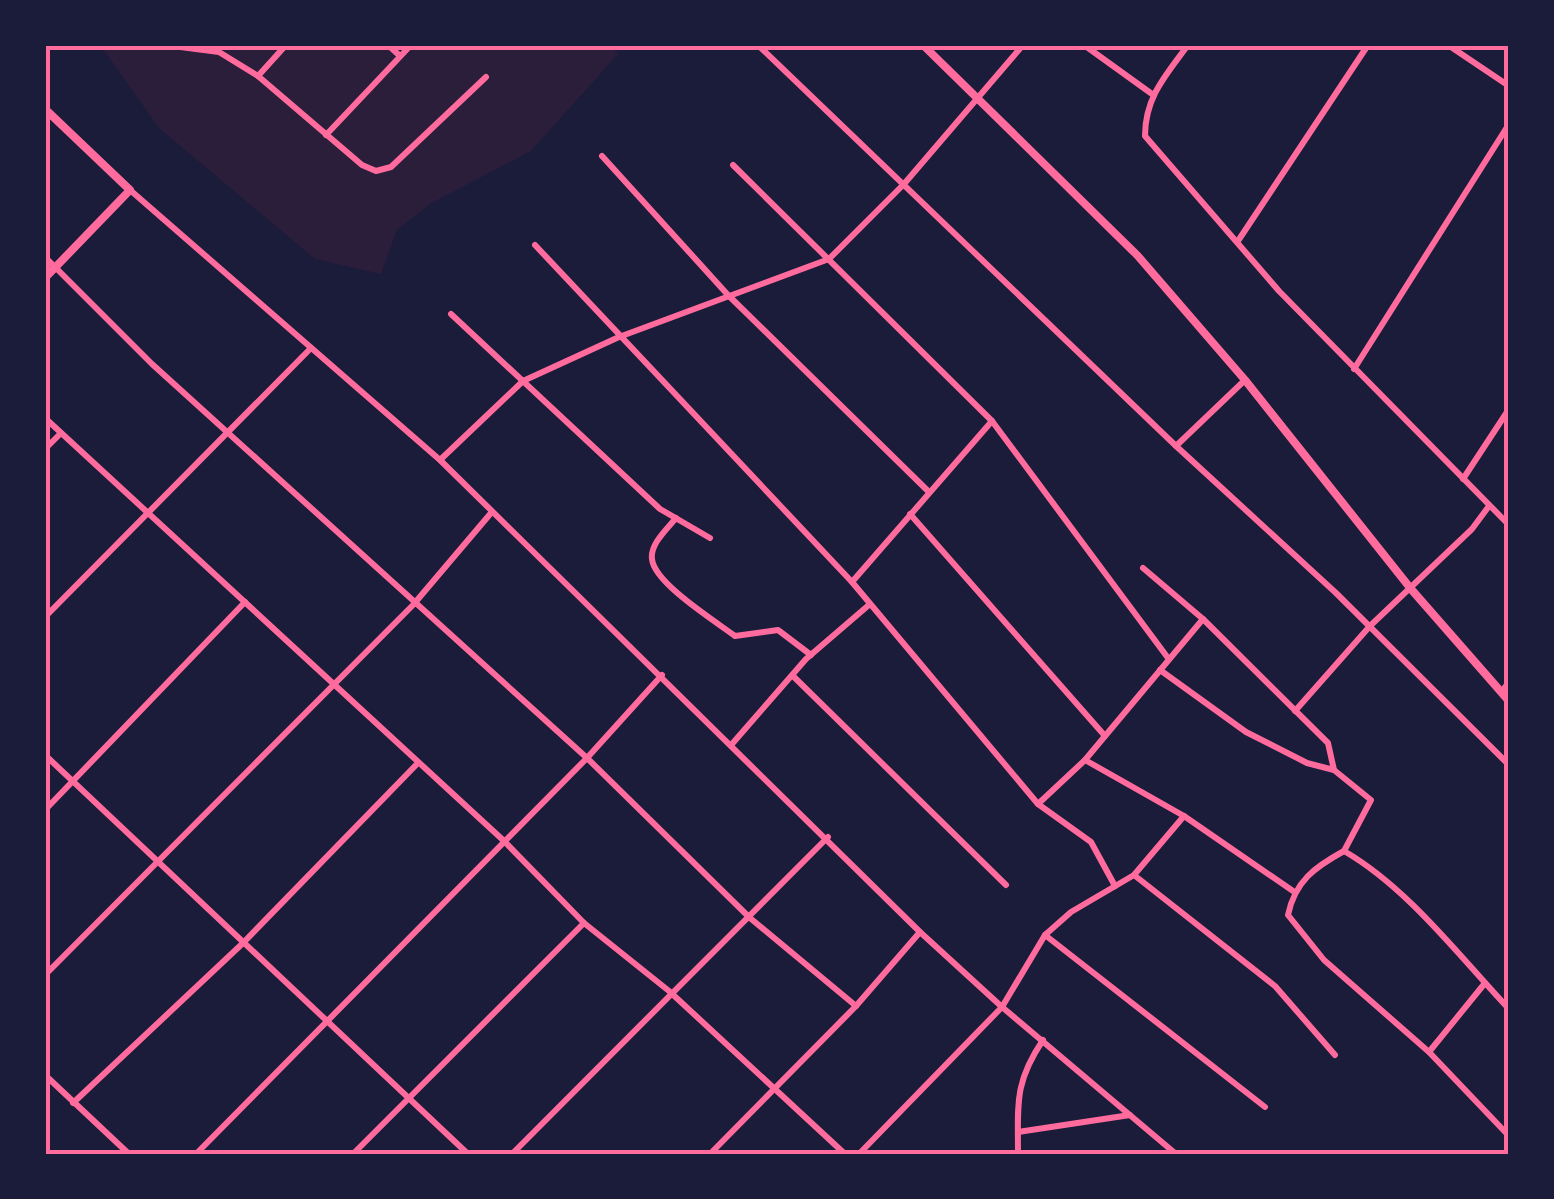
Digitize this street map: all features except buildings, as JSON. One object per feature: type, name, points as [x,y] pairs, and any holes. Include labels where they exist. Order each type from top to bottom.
[{"type":"street","points":[[166,45],[218,52],[258,76],[362,165],[376,172],[391,167],[486,77]]},
{"type":"street","points":[[258,76],[286,45]]},
{"type":"street","points":[[388,45],[400,56]]},
{"type":"street","points":[[326,135],[411,45]]},
{"type":"street","points":[[758,45],[1176,446],[1370,626],[1509,765]]},
{"type":"street","points":[[923,45],[1137,254],[1245,380],[1411,589],[1509,701]]},
{"type":"street","points":[[440,460],[522,381],[619,337],[829,259],[904,184],[976,95],[1023,45]]},
{"type":"street","points":[[1084,45],[1152,94]]},
{"type":"street","points":[[1188,45],[1152,94],[1145,114],[1145,136],[1354,369],[1509,525]]},
{"type":"street","points":[[1238,241],[1368,45]]},
{"type":"street","points":[[1448,45],[1509,86]]},
{"type":"street","points":[[45,109],[130,190],[440,460],[828,837],[920,932],[1176,1154]]},
{"type":"street","points":[[1354,369],[1509,124]]},
{"type":"street","points":[[1497,143],[1509,150]]},
{"type":"street","points":[[602,156],[728,295],[929,492]]},
{"type":"street","points":[[732,165],[992,421],[1168,658]]},
{"type":"street","points":[[45,278],[130,190]]},
{"type":"street","points":[[535,244],[852,582],[1038,804],[1091,842],[1115,886]]},
{"type":"street","points":[[45,258],[152,364],[587,758],[750,918],[856,1006]]},
{"type":"street","points":[[451,314],[660,509],[710,538]]},
{"type":"street","points":[[45,617],[311,348]]},
{"type":"street","points":[[1176,446],[1245,380]]},
{"type":"street","points":[[1463,480],[1509,409]]},
{"type":"street","points":[[45,418],[503,840],[584,923],[669,992],[845,1154]]},
{"type":"street","points":[[852,582],[992,421]]},
{"type":"street","points":[[45,449],[61,433]]},
{"type":"street","points":[[1295,710],[1370,626],[1411,589],[1489,506]]},
{"type":"street","points":[[45,975],[414,605],[492,513]]},
{"type":"street","points":[[910,514],[1105,736]]},
{"type":"street","points":[[676,518],[653,548],[652,561],[660,578],[735,636],[778,630],[811,655]]},
{"type":"street","points":[[1143,568],[1204,619],[1328,743],[1334,770]]},
{"type":"street","points":[[45,810],[245,602]]},
{"type":"street","points":[[732,744],[811,655],[870,604]]},
{"type":"street","points":[[1038,804],[1085,760],[1204,619]]},
{"type":"street","points":[[1160,670],[1246,732],[1307,763],[1334,770],[1372,800],[1344,851],[1320,864],[1293,891],[1288,915],[1324,960],[1429,1052],[1509,1136]]},
{"type":"street","points":[[196,1154],[587,758],[662,675]]},
{"type":"street","points":[[793,676],[1006,885]]},
{"type":"street","points":[[1502,691],[1509,682]]},
{"type":"street","points":[[45,755],[468,1154]]},
{"type":"street","points":[[1085,760],[1184,816],[1293,891]]},
{"type":"street","points":[[73,1103],[242,944],[417,764]]},
{"type":"street","points":[[859,1154],[1002,1007],[1045,935],[1071,912],[1134,876],[1184,816]]},
{"type":"street","points":[[512,1154],[669,992],[750,918],[828,837]]},
{"type":"street","points":[[1344,851],[1363,862],[1416,912],[1509,1009]]},
{"type":"street","points":[[1134,876],[1275,986],[1335,1054]]},
{"type":"street","points":[[353,1154],[584,923]]},
{"type":"street","points":[[710,1154],[856,1006],[920,932]]},
{"type":"street","points":[[1045,935],[1265,1107]]},
{"type":"street","points":[[1429,1052],[1485,983]]},
{"type":"street","points":[[1018,1154],[1023,1071],[1044,1040]]},
{"type":"street","points":[[45,1075],[129,1154]]},
{"type":"street","points":[[1018,1132],[1130,1115]]},
{"type":"street","points":[[1326,1154],[1342,1154]]},
{"type":"shaded area","points":[[100,45],[609,45],[618,54],[531,151],[430,204],[397,230],[381,274],[315,259],[159,128]]}]
